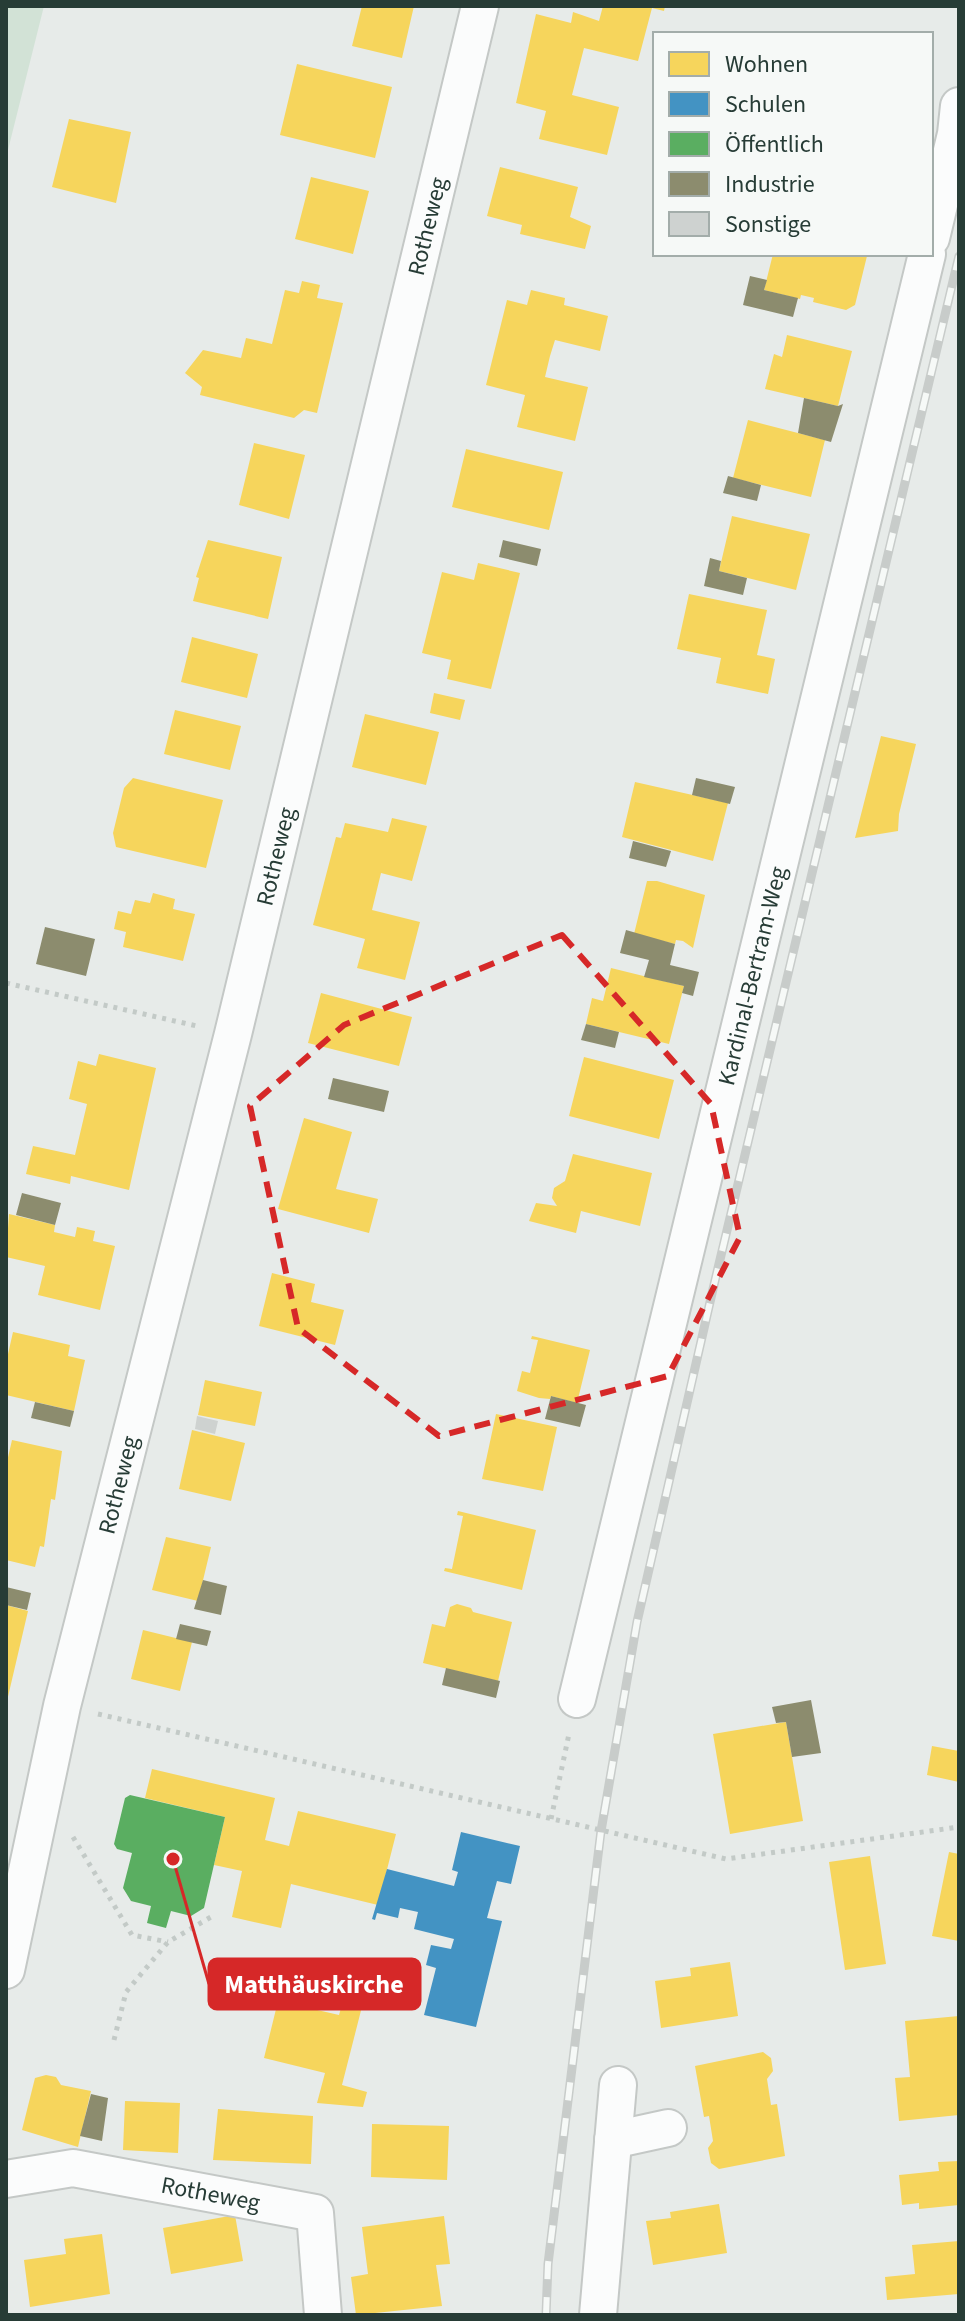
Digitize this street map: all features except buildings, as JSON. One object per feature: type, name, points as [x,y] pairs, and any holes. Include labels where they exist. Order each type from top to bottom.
[{"type":"street","name":"Rotheweg","points":[[6,1970],[62,1706],[233,1034],[480,6]]},
{"type":"street","points":[[933,230],[956,134],[959,106]]},
{"type":"street","name":"Kardinal-Bertram-Weg","points":[[577,1699],[927,256]]},
{"type":"street","points":[[598,2315],[618,2085]]},
{"type":"street","points":[[613,2140],[668,2128]]},
{"type":"street","name":"Rotheweg","points":[[6,2179],[73,2168],[315,2213],[323,2315]]},
{"type":"path","points":[[6,983],[233,1034]]},
{"type":"path","points":[[551,1819],[577,1699]]},
{"type":"path","points":[[62,1706],[726,1859],[959,1827]]},
{"type":"path","points":[[37,1822],[68,1829],[132,1935],[168,1942]]},
{"type":"path","points":[[114,2040],[126,1992],[168,1942],[211,1917]]},
{"type":"highlighted area","points":[[562,935],[711,1104],[740,1237],[668,1376],[439,1436],[298,1328],[250,1106],[344,1025]]},
{"type":"green space","points":[[6,6],[44,6],[6,158]]},
{"type":"railway","points":[[546,2315],[548,2264],[601,1831],[637,1622],[713,1289],[959,256]]},
{"type":"place","name":"Matthäuskirche","points":[[173,1859]]}]
